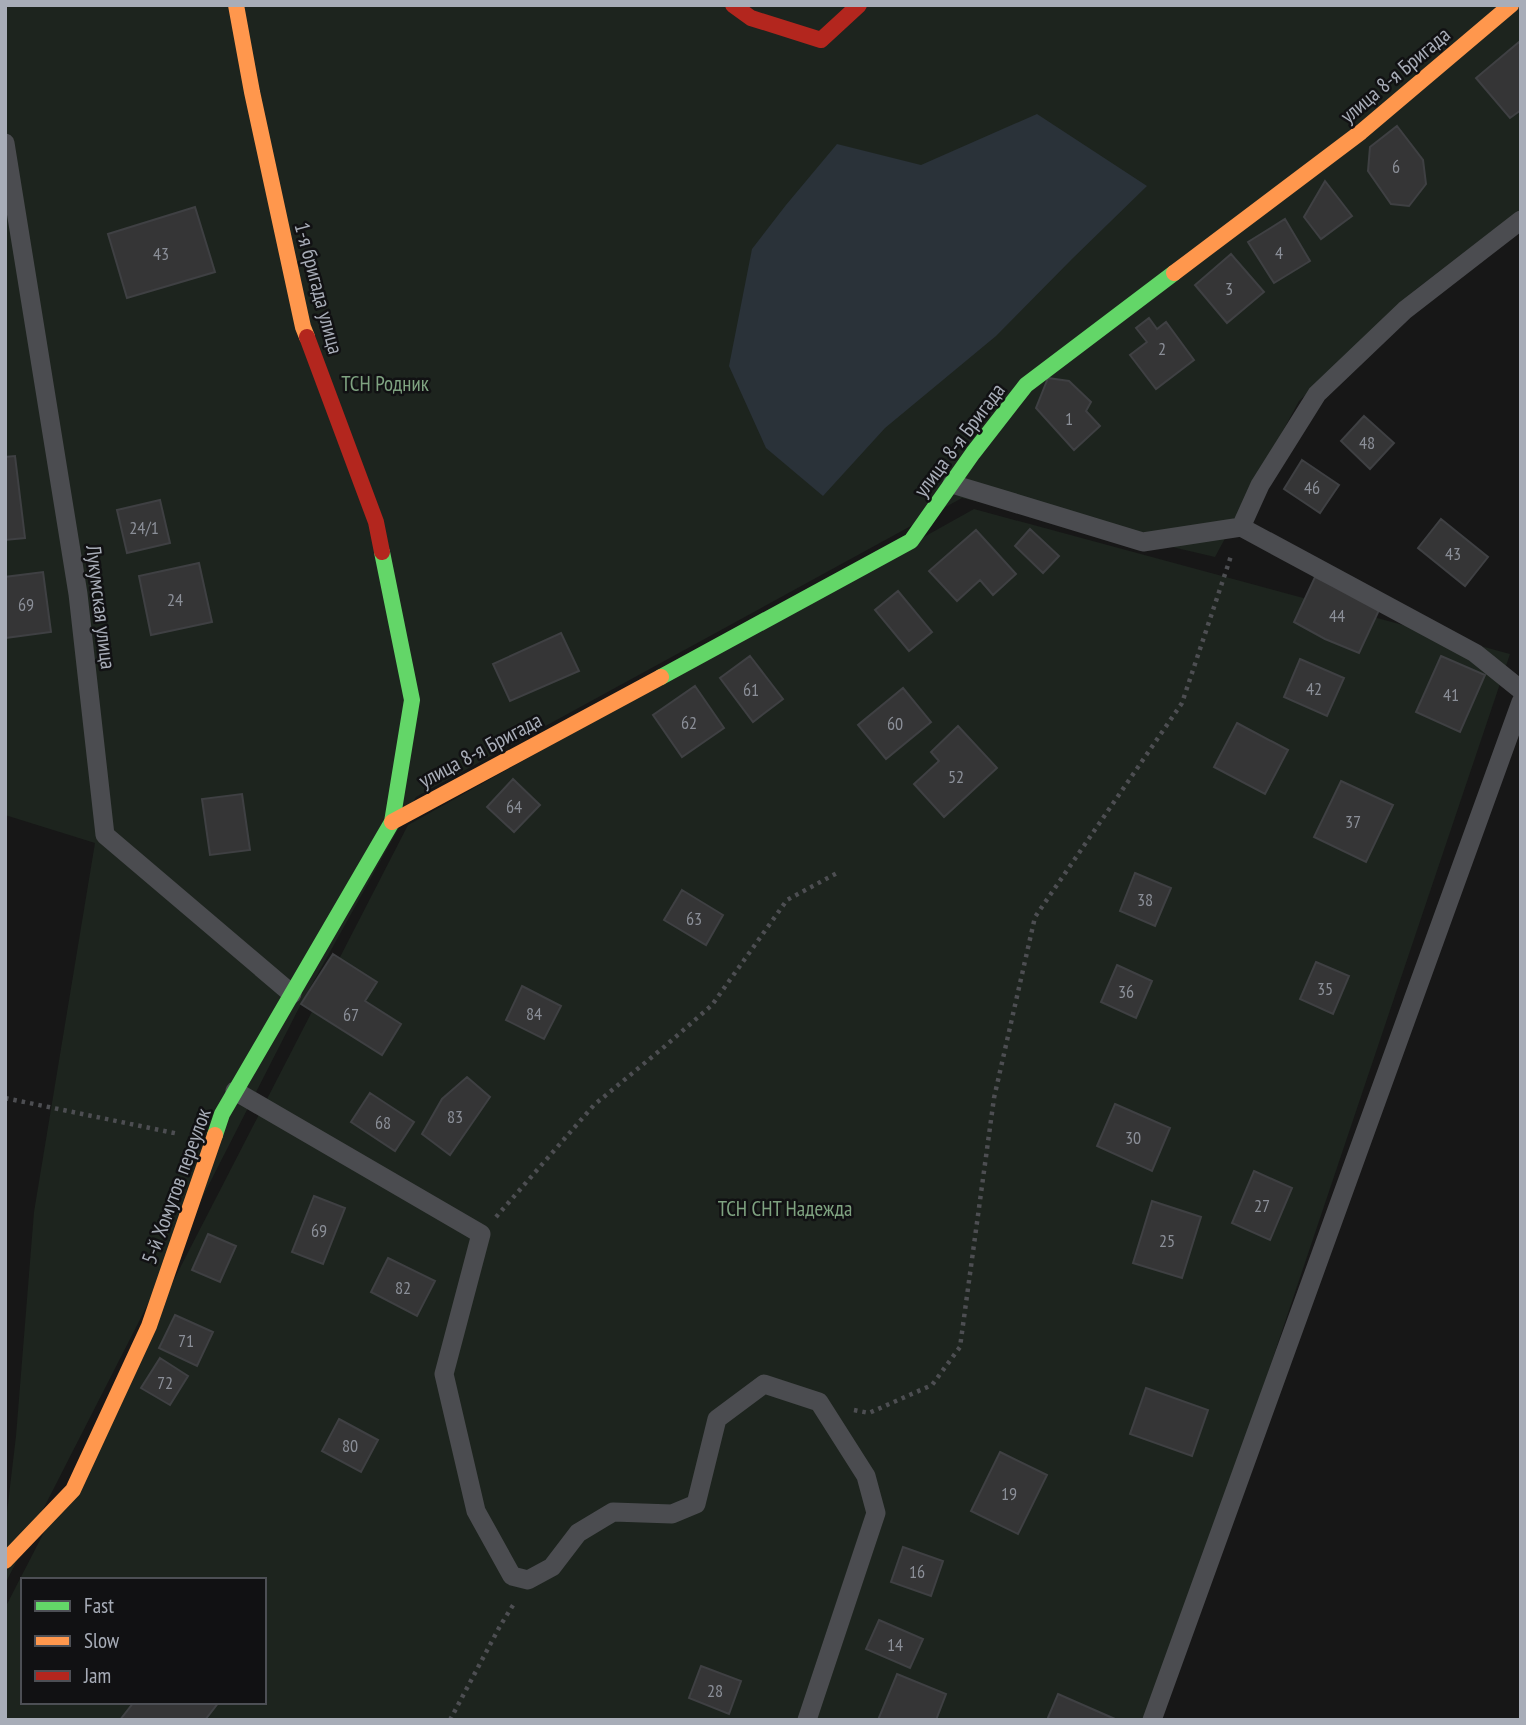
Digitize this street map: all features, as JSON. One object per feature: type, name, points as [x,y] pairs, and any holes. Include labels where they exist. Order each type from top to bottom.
[{"type":"street","name":"1-я бригада улица","points":[[236,5],[303,327],[376,522],[412,700],[392,822]]},
{"type":"street","points":[[733,5],[751,18],[821,40],[859,5]]},
{"type":"street","name":"улица 8-я Бригада","points":[[392,822],[911,541],[1026,385],[1361,132],[1511,5]]},
{"type":"street","name":"5-й Хомутов переулок","points":[[5,1561],[73,1490],[149,1326],[222,1114],[392,822]]},
{"type":"lane","name":"Лукумская улица","points":[[5,144],[78,594],[104,835],[292,994]]},
{"type":"lane","points":[[1241,527],[1259,485],[1317,394],[1405,310],[1521,220]]},
{"type":"lane","points":[[952,484],[1143,542],[1241,527],[1475,653],[1521,690]]},
{"type":"lane","points":[[1152,1720],[1521,702]]},
{"type":"lane","points":[[236,1091],[481,1234],[444,1374],[476,1511],[512,1576],[528,1580],[552,1567],[578,1533],[613,1512],[672,1514],[696,1504],[717,1419],[764,1384],[819,1402],[866,1476],[876,1513],[807,1720]]},
{"type":"path","points":[[819,1402],[869,1413],[932,1385],[960,1347],[994,1098],[1035,916],[1182,703],[1241,527]]},
{"type":"path","points":[[481,1234],[594,1105],[712,1005],[787,900],[837,873]]},
{"type":"path","points":[[5,1098],[213,1141]]},
{"type":"path","points":[[450,1720],[528,1580]]},
{"type":"green space","name":"ТСН Родник","points":[[5,5],[1521,5],[1521,209],[1415,290],[1299,401],[1215,557],[962,498],[416,797],[301,1004],[5,1584],[5,1529],[16,1436],[34,1212],[95,843],[5,815]]},
{"type":"green space","name":"ТСН СНТ Надежда","points":[[974,509],[1510,654],[1151,1720],[5,1720],[5,1608],[408,825]]},
{"type":"shaded area","points":[[1037,114],[1147,186],[996,336],[885,428],[823,496],[766,448],[729,366],[752,249],[837,144],[921,165]]},
{"type":"building","points":[[1519,42],[1521,110],[1510,118],[1476,78]]},
{"type":"building","points":[[1397,126],[1423,160],[1426,184],[1409,206],[1391,204],[1368,171],[1370,147]]},
{"type":"building","points":[[1325,181],[1352,216],[1321,239],[1304,217]]},
{"type":"building","points":[[195,207],[215,272],[127,298],[108,234]]},
{"type":"building","points":[[1285,219],[1310,261],[1274,283],[1248,242]]},
{"type":"building","points":[[1231,254],[1264,292],[1227,323],[1195,285]]},
{"type":"building","points":[[1149,318],[1157,329],[1166,322],[1194,360],[1156,389],[1130,355],[1147,342],[1136,328]]},
{"type":"building","points":[[1048,378],[1069,381],[1091,402],[1086,411],[1100,426],[1074,450],[1036,408]]},
{"type":"building","points":[[1364,416],[1394,443],[1370,469],[1341,441]]},
{"type":"building","points":[[15,456],[25,538],[5,540],[5,457]]},
{"type":"building","points":[[1302,460],[1339,485],[1320,513],[1284,489]]},
{"type":"building","points":[[160,500],[170,543],[127,553],[117,510]]},
{"type":"building","points":[[1441,519],[1488,557],[1465,586],[1418,548]]},
{"type":"building","points":[[1030,529],[1059,556],[1043,573],[1015,546]]},
{"type":"building","points":[[976,530],[1016,574],[993,595],[980,580],[957,601],[929,571]]},
{"type":"building","points":[[199,563],[212,622],[151,635],[139,576]]},
{"type":"building","points":[[43,572],[51,632],[5,638],[5,577]]},
{"type":"building","points":[[1315,577],[1380,608],[1359,653],[1294,622]]},
{"type":"building","points":[[898,591],[932,632],[909,651],[875,610]]},
{"type":"building","points":[[561,633],[579,671],[510,701],[493,664]]},
{"type":"building","points":[[750,656],[783,699],[753,722],[720,678]]},
{"type":"building","points":[[1441,656],[1485,675],[1460,732],[1416,712]]},
{"type":"building","points":[[1300,659],[1344,678],[1327,716],[1284,697]]},
{"type":"building","points":[[695,686],[724,728],[682,757],[653,715]]},
{"type":"building","points":[[903,688],[931,722],[886,759],[858,725]]},
{"type":"building","points":[[1237,723],[1288,750],[1265,794],[1214,767]]},
{"type":"building","points":[[958,726],[997,768],[944,817],[914,784],[939,761],[931,752]]},
{"type":"building","points":[[513,779],[540,805],[514,832],[487,807]]},
{"type":"building","points":[[1341,781],[1393,805],[1366,862],[1314,837]]},
{"type":"building","points":[[242,794],[250,850],[210,855],[202,799]]},
{"type":"building","points":[[1135,873],[1171,888],[1155,926],[1120,911]]},
{"type":"building","points":[[682,890],[723,915],[706,945],[664,920]]},
{"type":"building","points":[[333,954],[377,982],[365,1001],[401,1024],[382,1055],[301,1004]]},
{"type":"building","points":[[1316,962],[1349,976],[1333,1014],[1300,999]]},
{"type":"building","points":[[1117,965],[1152,981],[1136,1018],[1101,1002]]},
{"type":"building","points":[[522,986],[561,1006],[544,1039],[506,1020]]},
{"type":"building","points":[[467,1077],[490,1097],[450,1155],[422,1134],[442,1099]]},
{"type":"building","points":[[370,1093],[414,1122],[395,1151],[351,1122]]},
{"type":"building","points":[[1115,1104],[1170,1128],[1152,1171],[1097,1146]]},
{"type":"building","points":[[1254,1171],[1292,1188],[1270,1240],[1232,1223]]},
{"type":"building","points":[[314,1196],[345,1208],[323,1264],[292,1252]]},
{"type":"building","points":[[1152,1201],[1201,1217],[1182,1278],[1133,1263]]},
{"type":"building","points":[[208,1234],[236,1246],[220,1282],[192,1270]]},
{"type":"building","points":[[388,1258],[435,1281],[417,1316],[371,1292]]},
{"type":"building","points":[[175,1315],[213,1332],[197,1366],[159,1348]]},
{"type":"building","points":[[160,1358],[188,1376],[170,1405],[141,1388]]},
{"type":"building","points":[[1146,1388],[1208,1410],[1192,1456],[1130,1434]]},
{"type":"building","points":[[339,1419],[378,1440],[361,1472],[322,1451]]},
{"type":"building","points":[[1000,1452],[1047,1475],[1018,1534],[971,1511]]},
{"type":"building","points":[[903,1547],[943,1561],[931,1596],[891,1582]]},
{"type":"building","points":[[879,1620],[923,1639],[910,1668],[866,1649]]},
{"type":"building","points":[[701,1666],[741,1681],[729,1714],[689,1698]]},
{"type":"building","points":[[897,1674],[946,1694],[936,1720],[878,1720]]},
{"type":"building","points":[[1058,1694],[1115,1719],[1115,1720],[1047,1720]]},
{"type":"building","points":[[132,1704],[217,1704],[205,1720],[120,1720]]},
{"type":"traffic: fast","points":[[661,677],[911,541],[973,453],[1026,385],[1174,273]]},
{"type":"traffic: fast","points":[[215,1135],[222,1114],[392,822],[412,700],[382,552]]},
{"type":"traffic: slow","points":[[236,5],[252,92],[307,337]]},
{"type":"traffic: slow","points":[[1174,273],[1361,132],[1511,5]]},
{"type":"traffic: slow","points":[[392,822],[661,677]]},
{"type":"traffic: slow","points":[[5,1561],[73,1490],[149,1326],[215,1135]]},
{"type":"traffic: jam","points":[[733,5],[751,18],[821,40],[859,5]]},
{"type":"traffic: jam","points":[[307,337],[376,522],[382,552]]}]
